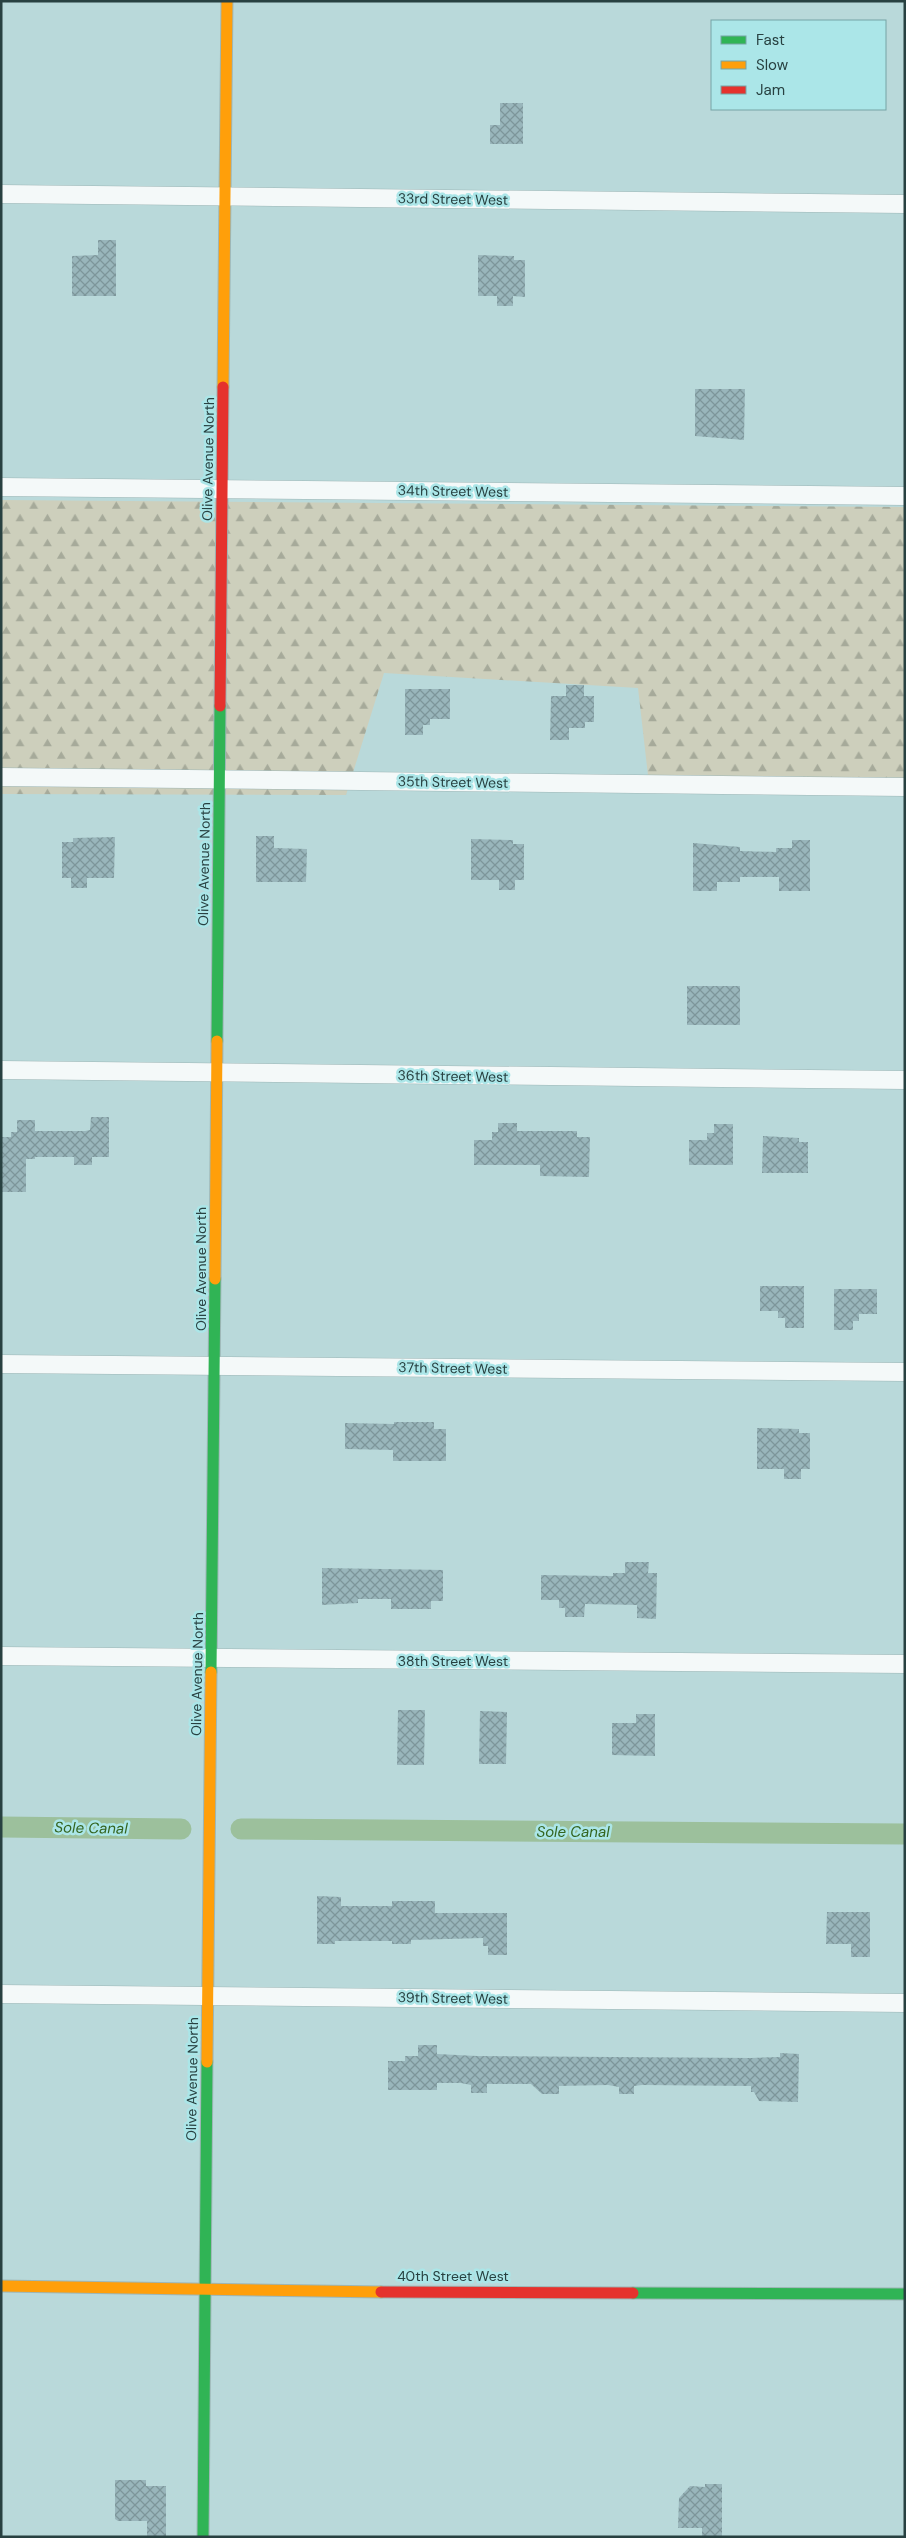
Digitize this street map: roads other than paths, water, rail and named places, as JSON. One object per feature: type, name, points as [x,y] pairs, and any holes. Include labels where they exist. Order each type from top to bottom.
[{"type":"street","name":"Olive Avenue North","points":[[202,2537],[228,1]]},
{"type":"street","name":"33rd Street West","points":[[1,194],[905,204]]},
{"type":"street","name":"34th Street West","points":[[1,486],[905,496]]},
{"type":"street","name":"35th Street West","points":[[1,777],[905,788]]},
{"type":"street","name":"36th Street West","points":[[1,1070],[905,1080]]},
{"type":"street","name":"37th Street West","points":[[1,1364],[905,1372]]},
{"type":"street","name":"38th Street West","points":[[1,1656],[905,1664]]},
{"type":"street","name":"39th Street West","points":[[1,1994],[905,2003]]},
{"type":"street","name":"40th Street West","points":[[1,2286],[205,2290],[905,2294]]},
{"type":"waterway","name":"Sole Canal","points":[[1,1827],[181,1829]]},
{"type":"waterway","name":"Sole Canal","points":[[241,1829],[905,1834]]}]
